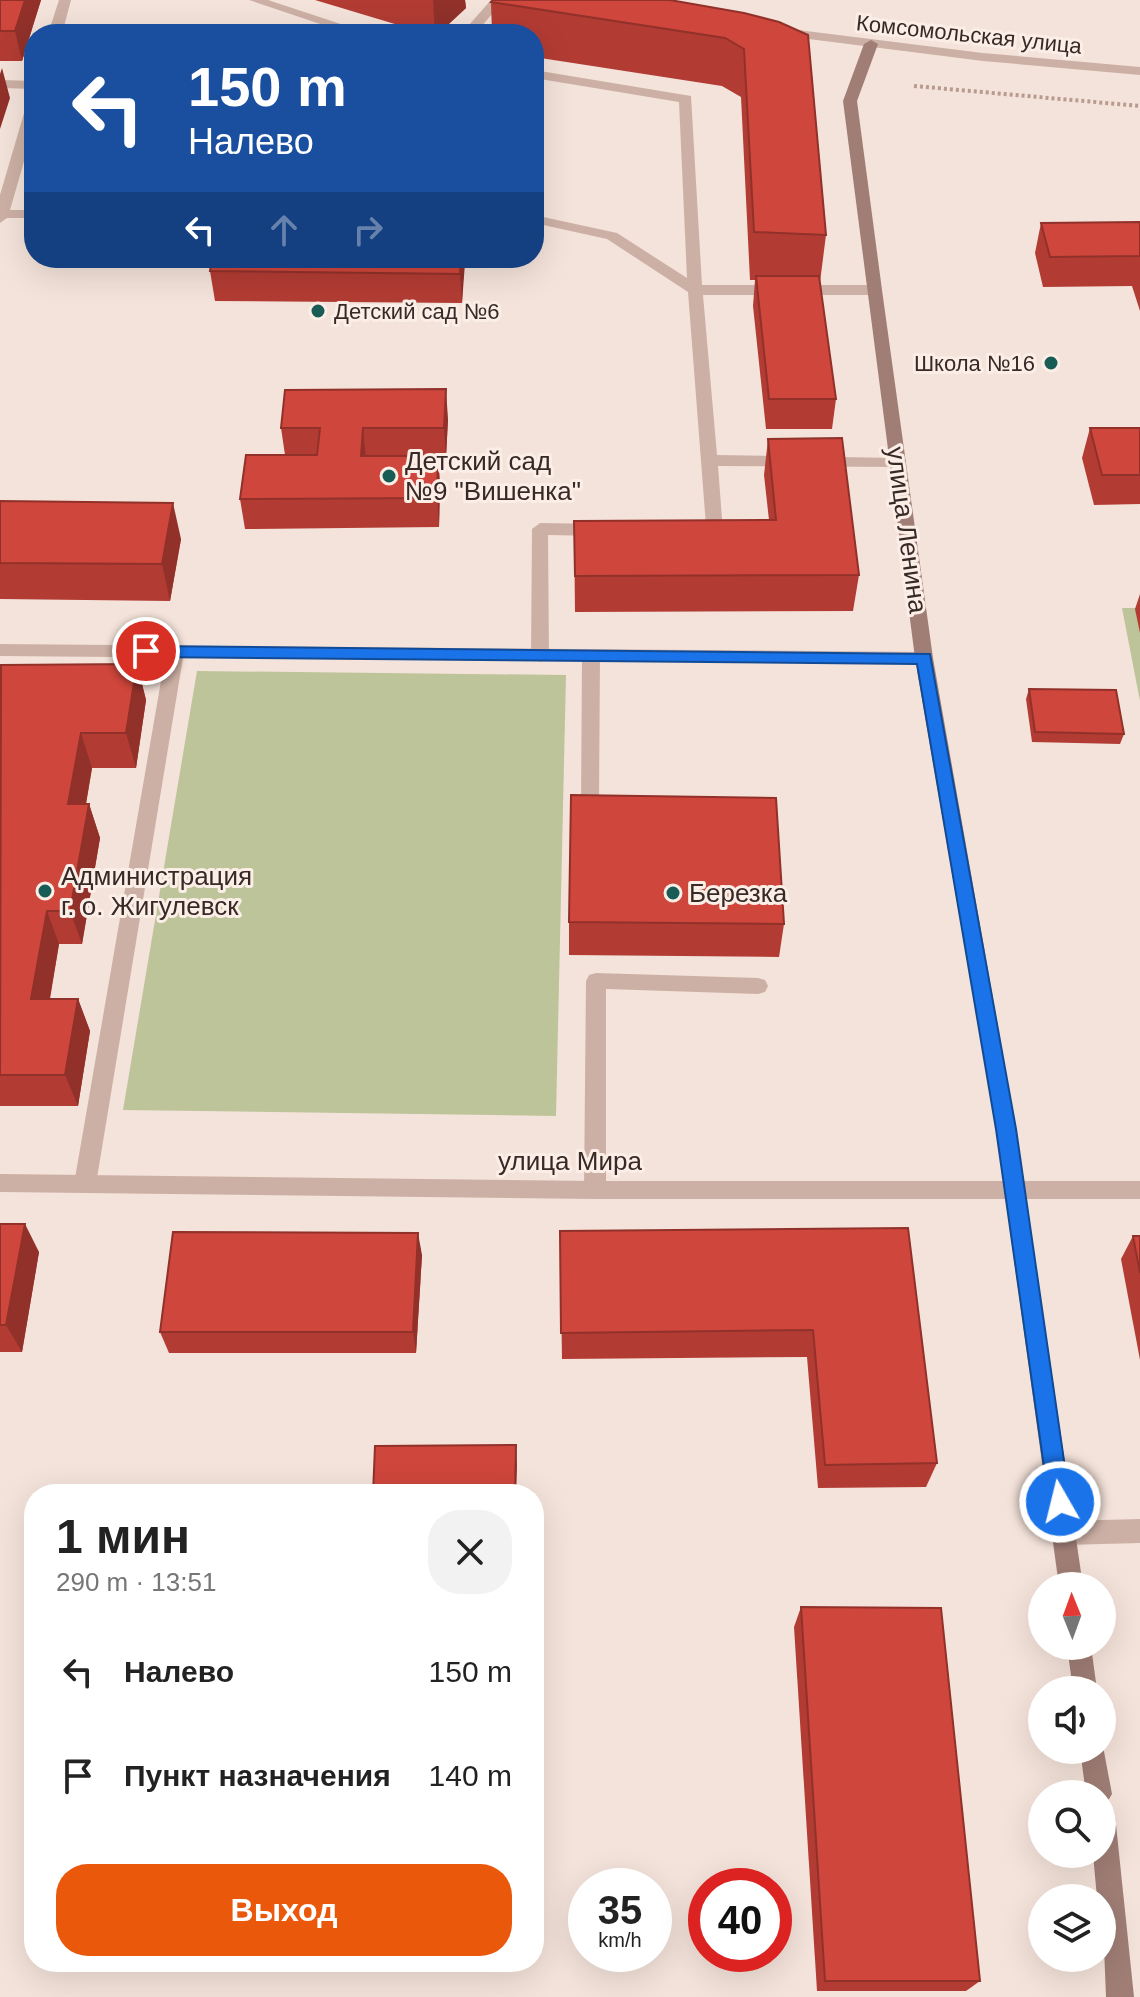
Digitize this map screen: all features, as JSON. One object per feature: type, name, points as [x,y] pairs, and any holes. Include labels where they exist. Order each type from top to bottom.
[{"type":"street","points":[[58,24],[65,0]]},
{"type":"street","points":[[255,0],[332,24]]},
{"type":"street","points":[[477,24],[498,0]]},
{"type":"street","name":"Комсомольская улица","points":[[766,29],[871,44],[1140,71]]},
{"type":"street","name":"улица Ленина","points":[[871,44],[850,101],[874,290],[924,658],[1014,1190],[1069,1572]]},
{"type":"street","points":[[544,76],[686,99],[695,290],[715,532],[683,531]]},
{"type":"street","points":[[0,84],[24,85]]},
{"type":"street","points":[[24,138],[1,217],[24,215]]},
{"type":"street","points":[[544,221],[612,236],[695,290],[874,290]]},
{"type":"street","points":[[710,460],[898,463]]},
{"type":"street","points":[[540,656],[540,529],[620,531]]},
{"type":"street","points":[[0,650],[924,658]]},
{"type":"street","points":[[85,1184],[175,652]]},
{"type":"street","points":[[591,656],[590,808],[622,809]]},
{"type":"street","points":[[595,1190],[596,981],[758,986]]},
{"type":"street","name":"улица Мира","points":[[0,1183],[595,1190],[1140,1190]]},
{"type":"street","points":[[1064,1533],[1140,1531]]},
{"type":"street","points":[[1107,1868],[1120,1997]]},
{"type":"path","points":[[914,86],[1140,106]]},
{"type":"green space","points":[[1122,608],[1140,608],[1140,701]]},
{"type":"green space","points":[[197,671],[566,675],[556,1116],[123,1110]]},
{"type":"building","points":[[0,0],[25,0],[15,31],[0,31]]},
{"type":"building","points":[[670,0],[744,13],[779,22],[808,35],[826,235],[754,232],[744,49],[725,38],[491,2]]},
{"type":"building","points":[[1140,222],[1140,256],[1050,257],[1041,223]]},
{"type":"building","points":[[210,268],[460,268],[460,274],[210,271]]},
{"type":"building","points":[[756,276],[819,276],[836,399],[769,399]]},
{"type":"building","points":[[446,389],[444,428],[363,428],[361,456],[438,456],[437,498],[240,499],[246,455],[317,455],[320,428],[281,428],[285,390]]},
{"type":"building","points":[[1090,428],[1140,428],[1140,475],[1102,475]]},
{"type":"building","points":[[842,438],[859,575],[575,576],[574,521],[776,520],[768,439]]},
{"type":"building","points":[[0,501],[173,503],[162,564],[0,563]]},
{"type":"building","name":"Администрация г. о. Жигулевск","points":[[137,664],[126,733],[81,733],[68,804],[89,804],[70,911],[47,911],[31,999],[78,999],[65,1075],[0,1075],[1,665]]},
{"type":"building","points":[[1029,689],[1116,690],[1124,734],[1035,732]]},
{"type":"building","name":"Березка","points":[[571,795],[776,798],[784,924],[569,922]]},
{"type":"building","points":[[0,1224],[25,1224],[6,1325],[0,1325]]},
{"type":"building","points":[[908,1228],[937,1463],[825,1465],[813,1330],[561,1333],[560,1231]]},
{"type":"building","points":[[173,1232],[418,1233],[413,1332],[160,1332]]},
{"type":"building","points":[[1133,1236],[1140,1236],[1140,1273]]},
{"type":"building","points":[[516,1445],[515,1484],[373,1484],[375,1446]]},
{"type":"building","points":[[801,1607],[941,1608],[980,1981],[825,1981]]},
{"type":"place","name":"Детский сад №6","points":[[318,311]]},
{"type":"place","name":"Школа №16","points":[[1051,363]]},
{"type":"place","name":"Детский сад №9 \"Вишенка\"","points":[[389,476]]},
{"type":"place","name":"Администрация г. о. Жигулевск","points":[[45,891]]},
{"type":"place","name":"Березка","points":[[673,893]]},
{"type":"route","points":[[146,651],[924,658],[1006,1129],[1060,1502]]}]
